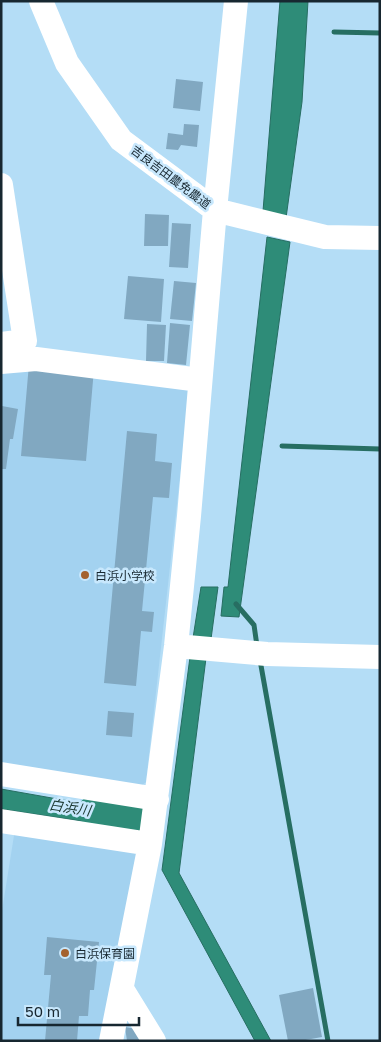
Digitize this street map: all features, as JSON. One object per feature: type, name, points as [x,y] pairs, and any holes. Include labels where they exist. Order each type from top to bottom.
[{"type":"street","name":"吉良吉田農免農道","points":[[41,1],[67,63],[121,140],[215,210],[325,236],[380,238]]},
{"type":"street","points":[[111,1041],[150,844],[183,647],[200,380],[236,1]]},
{"type":"street","points":[[1,184],[25,341],[1,344]]},
{"type":"street","points":[[1,362],[36,359],[200,380]]},
{"type":"street","points":[[183,647],[257,654],[380,657]]},
{"type":"street","points":[[1,774],[157,799]]},
{"type":"street","points":[[1,821],[150,844]]},
{"type":"street","points":[[122,989],[154,1041]]},
{"type":"shaded area","name":"白浜小学校","points":[[25,369],[190,387],[146,782],[141,786],[1,763],[1,371]]},
{"type":"shaded area","name":"白浜保育園","points":[[16,823],[150,844],[111,1041],[1,1041],[1,917]]},
{"type":"water","points":[[280,1],[308,1],[302,102],[286,218],[263,211]]},
{"type":"water","points":[[267,237],[290,242],[239,617],[221,616],[224,587],[228,587]]},
{"type":"water","points":[[201,587],[218,587],[211,639],[193,638]]},
{"type":"water","points":[[190,657],[206,658],[179,873],[271,1041],[255,1041],[162,870]]},
{"type":"water","points":[[1,789],[131,812],[127,828],[1,809]]},
{"type":"building","points":[[176,79],[203,82],[200,111],[173,108]]},
{"type":"building","points":[[184,124],[199,125],[197,147],[181,145],[178,150],[166,149],[168,133],[183,135]]},
{"type":"building","points":[[145,214],[169,215],[168,246],[144,246]]},
{"type":"building","points":[[172,223],[191,224],[188,268],[169,267]]},
{"type":"building","points":[[128,276],[164,279],[161,322],[124,319]]},
{"type":"building","points":[[174,281],[196,283],[192,321],[170,319]]},
{"type":"building","points":[[170,323],[190,325],[186,365],[167,363]]},
{"type":"building","points":[[147,324],[166,325],[164,361],[146,361]]},
{"type":"building","points":[[29,364],[94,369],[86,461],[21,456]]},
{"type":"building","points":[[2,406],[18,409],[13,439],[10,439],[6,469],[1,469]]},
{"type":"building","name":"白浜小学校","points":[[127,431],[157,434],[155,461],[172,463],[169,498],[153,497],[142,611],[154,612],[152,632],[141,631],[136,686],[104,683]]},
{"type":"building","points":[[108,711],[134,713],[132,737],[106,735]]},
{"type":"building","name":"白浜保育園","points":[[47,937],[99,942],[94,990],[90,990],[88,1016],[79,1016],[77,1041],[45,1041],[51,975],[44,975]]},
{"type":"building","points":[[313,988],[322,1037],[288,1041],[279,995]]},
{"type":"building","points":[[125,1027],[142,1030],[144,1041],[127,1041]]},
{"type":"waterway","points":[[334,32],[380,33]]},
{"type":"waterway","points":[[282,446],[380,449]]},
{"type":"waterway","points":[[236,604],[254,625],[257,646]]},
{"type":"waterway","points":[[260,660],[328,1041]]},
{"type":"waterway","name":"白浜川","points":[[92,811],[139,818]]},
{"type":"place","name":"白浜小学校","points":[[85,575]]},
{"type":"place","name":"白浜保育園","points":[[65,953]]}]
